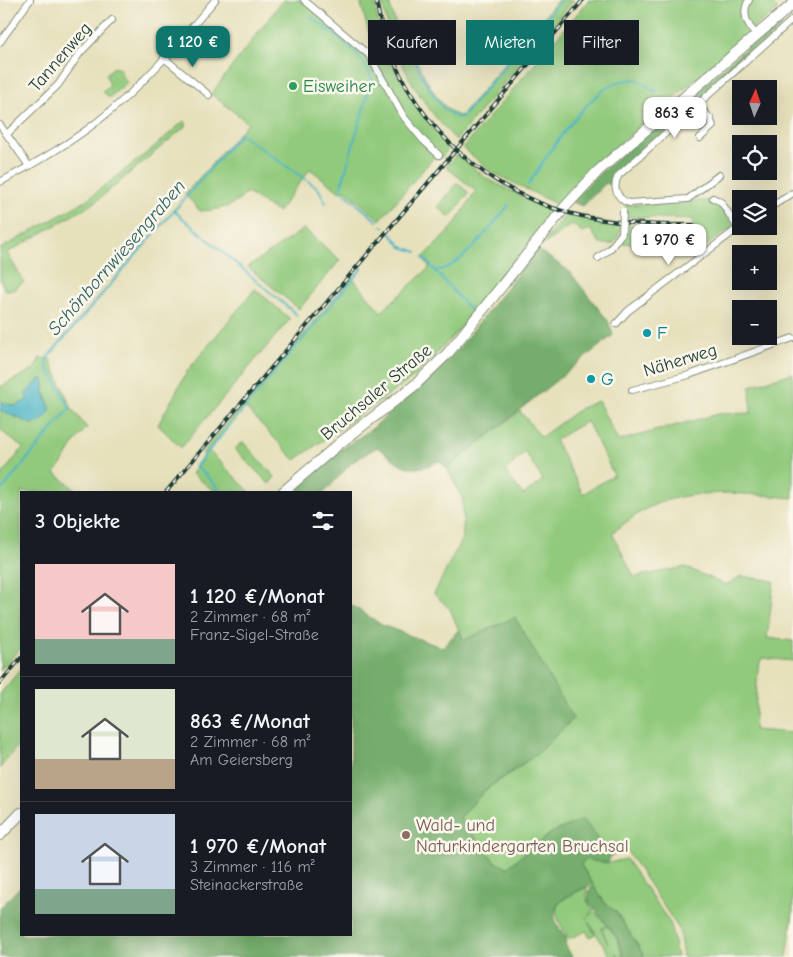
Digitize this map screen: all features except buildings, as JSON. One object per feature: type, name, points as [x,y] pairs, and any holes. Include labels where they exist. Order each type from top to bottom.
[{"type":"main road","name":"Bruchsaler Straße","points":[[284,491],[340,443],[415,385],[448,353],[565,208],[598,171],[756,34],[792,7]]},
{"type":"main road","points":[[0,835],[20,815]]},
{"type":"street","points":[[0,42],[30,0]]},
{"type":"street","points":[[0,182],[29,166],[99,120],[135,90],[215,0]]},
{"type":"street","points":[[304,0],[369,55],[404,117],[423,140],[439,155]]},
{"type":"street","points":[[750,0],[745,7],[745,16],[756,34]]},
{"type":"street","name":"Tannenweg","points":[[8,133],[58,85],[80,53],[112,20]]},
{"type":"street","points":[[598,258],[610,249],[622,233],[623,202],[615,188],[615,181],[793,20]]},
{"type":"street","points":[[164,58],[209,95]]},
{"type":"street","points":[[698,104],[710,118],[713,126],[700,138]]},
{"type":"street","points":[[0,124],[29,166]]},
{"type":"street","points":[[623,202],[688,199],[718,174]]},
{"type":"street","points":[[777,203],[793,193]]},
{"type":"street","points":[[712,198],[721,202],[732,216]]},
{"type":"street","points":[[616,324],[628,311],[732,233]]},
{"type":"street","name":"Näherweg","points":[[632,390],[689,375],[793,338]]},
{"type":"green space","points":[[283,0],[301,0],[368,54],[368,65],[394,65],[411,97],[449,148],[442,157],[434,157],[380,220],[345,190],[340,192],[310,169],[278,212],[246,192],[238,201],[226,207],[200,211],[185,194],[248,123],[211,94]]},
{"type":"green space","points":[[360,0],[374,0],[378,20],[368,20],[368,30]]},
{"type":"green space","points":[[382,0],[388,0],[395,20],[386,20]]},
{"type":"green space","points":[[558,0],[574,0],[554,24],[554,20],[541,20]]},
{"type":"green space","points":[[589,0],[768,0],[778,10],[757,25],[609,153],[558,205],[492,172],[463,148],[534,65],[554,65],[554,41],[564,29],[564,65],[639,65],[639,20],[572,20]]},
{"type":"green space","points":[[778,21],[782,26],[608,185],[606,183],[583,206],[572,202],[592,180]]},
{"type":"green space","points":[[403,65],[418,65],[439,99],[453,113],[461,116],[504,65],[519,65],[456,140],[430,110]]},
{"type":"green space","points":[[114,67],[121,69],[121,75],[127,82],[109,98],[102,91],[110,86],[106,74]]},
{"type":"green space","points":[[184,121],[187,125],[94,203],[7,253],[24,282],[13,290],[5,290],[0,279],[0,249],[85,201]]},
{"type":"green space","points":[[457,154],[487,179],[553,211],[474,314],[414,377],[295,460],[245,407],[209,451],[249,491],[215,491],[192,474],[204,455],[202,453],[352,277],[381,312],[428,269],[429,266],[423,258],[453,227],[476,191],[446,167]]},
{"type":"green space","points":[[457,183],[469,193],[450,217],[438,207]]},
{"type":"green space","points":[[713,200],[717,201],[732,223],[732,227],[706,246],[618,244],[624,234],[624,225],[693,227],[693,219],[625,217],[626,205]]},
{"type":"green space","points":[[566,215],[621,225],[620,233],[613,244],[600,244],[590,229],[582,232],[572,224],[537,249]]},
{"type":"green space","points":[[304,229],[340,260],[299,309],[248,267]]},
{"type":"green space","points":[[537,249],[569,271],[608,321],[613,335],[447,468],[439,461],[420,468],[412,468],[399,463],[377,447],[351,463],[326,491],[291,491],[309,474],[373,428],[456,352]]},
{"type":"green space","points":[[255,289],[290,319],[181,448],[158,425],[188,370]]},
{"type":"green space","points":[[40,358],[50,359],[72,409],[87,428],[78,438],[55,473],[77,491],[20,491],[20,649],[0,670],[0,477],[23,448],[0,430],[0,410],[32,424],[48,399],[44,392],[44,380],[28,400],[16,406],[0,403],[0,387],[34,369]]},
{"type":"green space","points":[[793,373],[793,498],[723,493],[670,499],[638,514],[612,533],[634,577],[685,567],[726,585],[741,576],[774,581],[767,638],[793,641],[793,661],[762,658],[758,667],[754,730],[793,733],[793,912],[787,957],[683,957],[679,929],[627,851],[610,856],[583,819],[526,851],[507,868],[494,861],[459,817],[485,790],[514,771],[573,719],[558,694],[463,640],[450,609],[434,594],[463,536],[463,500],[447,468],[520,411],[541,437],[581,408],[598,401],[618,441],[718,414],[751,413],[750,386]],"holes":[[[587,421],[614,475],[583,494],[555,440]],[[525,452],[543,480],[523,495],[505,471]]]},
{"type":"green space","points":[[243,442],[275,477],[269,484],[235,449]]},
{"type":"green space","points":[[352,606],[382,625],[443,648],[459,629],[464,640],[515,617],[573,719],[537,754],[485,790],[460,818],[494,861],[507,868],[551,833],[583,819],[610,856],[608,863],[584,860],[581,865],[593,884],[567,896],[557,905],[555,918],[567,939],[565,944],[572,957],[0,957],[0,908],[20,887],[20,936],[352,936]]},
{"type":"green space","points":[[20,670],[20,742],[0,768],[0,694]]},
{"type":"green space","points":[[584,859],[608,863],[626,859],[670,923],[677,957],[645,957],[617,913],[605,903],[580,865]]},
{"type":"green space","points":[[593,885],[605,903],[616,912],[645,957],[624,957],[617,937],[588,901],[590,889]]},
{"type":"green space","points":[[587,887],[587,901],[593,910],[586,919],[594,911],[607,925],[601,929],[608,944],[602,929],[607,926],[616,937],[623,957],[619,957],[616,953],[618,957],[611,957],[588,921],[595,934],[590,937],[586,931],[569,939],[562,928],[558,919],[557,907],[567,898]]},
{"type":"water","points":[[40,379],[44,380],[44,392],[51,410],[43,420],[32,424],[0,410],[1,402],[16,406],[27,400],[26,393]]},
{"type":"waterway","points":[[417,65],[431,91],[445,110],[453,116],[461,118],[561,0]]},
{"type":"waterway","points":[[311,17],[338,37],[354,52],[372,79],[341,187],[342,191],[377,221]]},
{"type":"waterway","points":[[528,185],[580,112],[606,88],[620,81],[636,79],[657,92]]},
{"type":"waterway","name":"Schönbornwiesengraben","points":[[0,492],[70,408],[47,366],[47,358],[240,134],[318,188],[326,203]]},
{"type":"waterway","points":[[435,270],[444,269],[454,264],[475,245],[509,205]]},
{"type":"waterway","points":[[173,210],[297,315]]},
{"type":"waterway","points":[[390,233],[402,247],[417,252]]},
{"type":"waterway","points":[[423,257],[471,311]]},
{"type":"waterway","points":[[220,491],[205,474],[195,467],[362,268]]},
{"type":"railway","points":[[376,0],[385,37],[399,72],[418,105],[441,134],[468,160],[499,182],[533,200],[569,213],[600,220],[662,225],[693,225]]},
{"type":"railway","points":[[167,491],[583,0]]},
{"type":"railway","points":[[0,683],[20,659]]},
{"type":"place","name":"Eisweiher","points":[[293,86]]},
{"type":"place","name":"F","points":[[647,333]]},
{"type":"place","name":"G","points":[[591,379]]},
{"type":"place","name":"Wald- und Naturkindergarten Bruchsal","points":[[406,835]]}]
